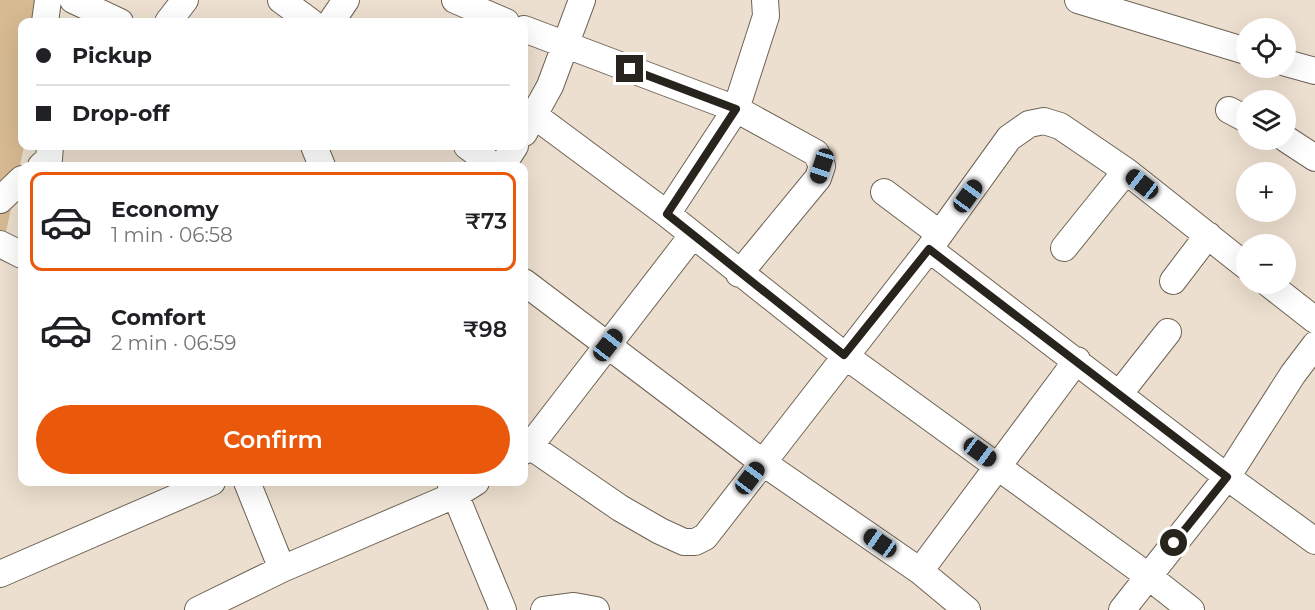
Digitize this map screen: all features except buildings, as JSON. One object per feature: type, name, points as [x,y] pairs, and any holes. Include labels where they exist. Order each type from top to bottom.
[{"type":"street","points":[[46,18],[48,0]]},
{"type":"street","points":[[73,0],[111,18]]},
{"type":"street","points":[[171,18],[185,0]]},
{"type":"street","points":[[281,0],[305,18]]},
{"type":"street","points":[[334,18],[346,0]]},
{"type":"street","points":[[455,0],[497,18]]},
{"type":"street","points":[[582,0],[550,86],[529,124],[667,214],[739,274],[844,355],[999,466],[1191,610]]},
{"type":"street","points":[[667,214],[736,109],[766,16],[765,0]]},
{"type":"street","points":[[1078,0],[1236,48]]},
{"type":"street","points":[[528,31],[736,109],[816,153],[822,166],[818,178],[739,274]]},
{"type":"street","points":[[1296,66],[1315,71]]},
{"type":"street","points":[[528,449],[620,508],[684,542],[695,542],[705,537],[934,241],[1009,138],[1029,124],[1044,121],[1060,126],[1126,171],[1236,258]]},
{"type":"street","points":[[1296,146],[1315,158]]},
{"type":"street","points":[[472,150],[489,162]]},
{"type":"street","points":[[1064,248],[1126,171]]},
{"type":"street","points":[[0,200],[18,183]]},
{"type":"street","points":[[884,192],[934,241],[1077,360],[1227,477],[1315,542]]},
{"type":"street","points":[[1173,281],[1208,235]]},
{"type":"street","points":[[528,447],[692,236]]},
{"type":"street","points":[[0,244],[18,253]]},
{"type":"street","points":[[528,285],[762,462],[920,571],[967,610]]},
{"type":"street","points":[[1282,294],[1315,320]]},
{"type":"street","points":[[1120,393],[1168,332]]},
{"type":"street","points":[[1122,610],[1227,477],[1293,374],[1315,345]]},
{"type":"street","points":[[920,571],[1077,360]]},
{"type":"street","points":[[0,574],[203,486]]},
{"type":"street","points":[[249,486],[282,569]]},
{"type":"street","points":[[198,610],[453,488],[504,610]]},
{"type":"street","points":[[544,610],[574,606],[596,610]]},
{"type":"shaded area","points":[[0,0],[54,0],[51,18],[18,18],[18,150],[23,150],[21,162],[18,162],[18,175],[0,261]]},
{"type":"route","points":[[630,69],[736,109],[667,214],[692,236],[844,355],[929,249],[1227,477],[1174,543]]}]
